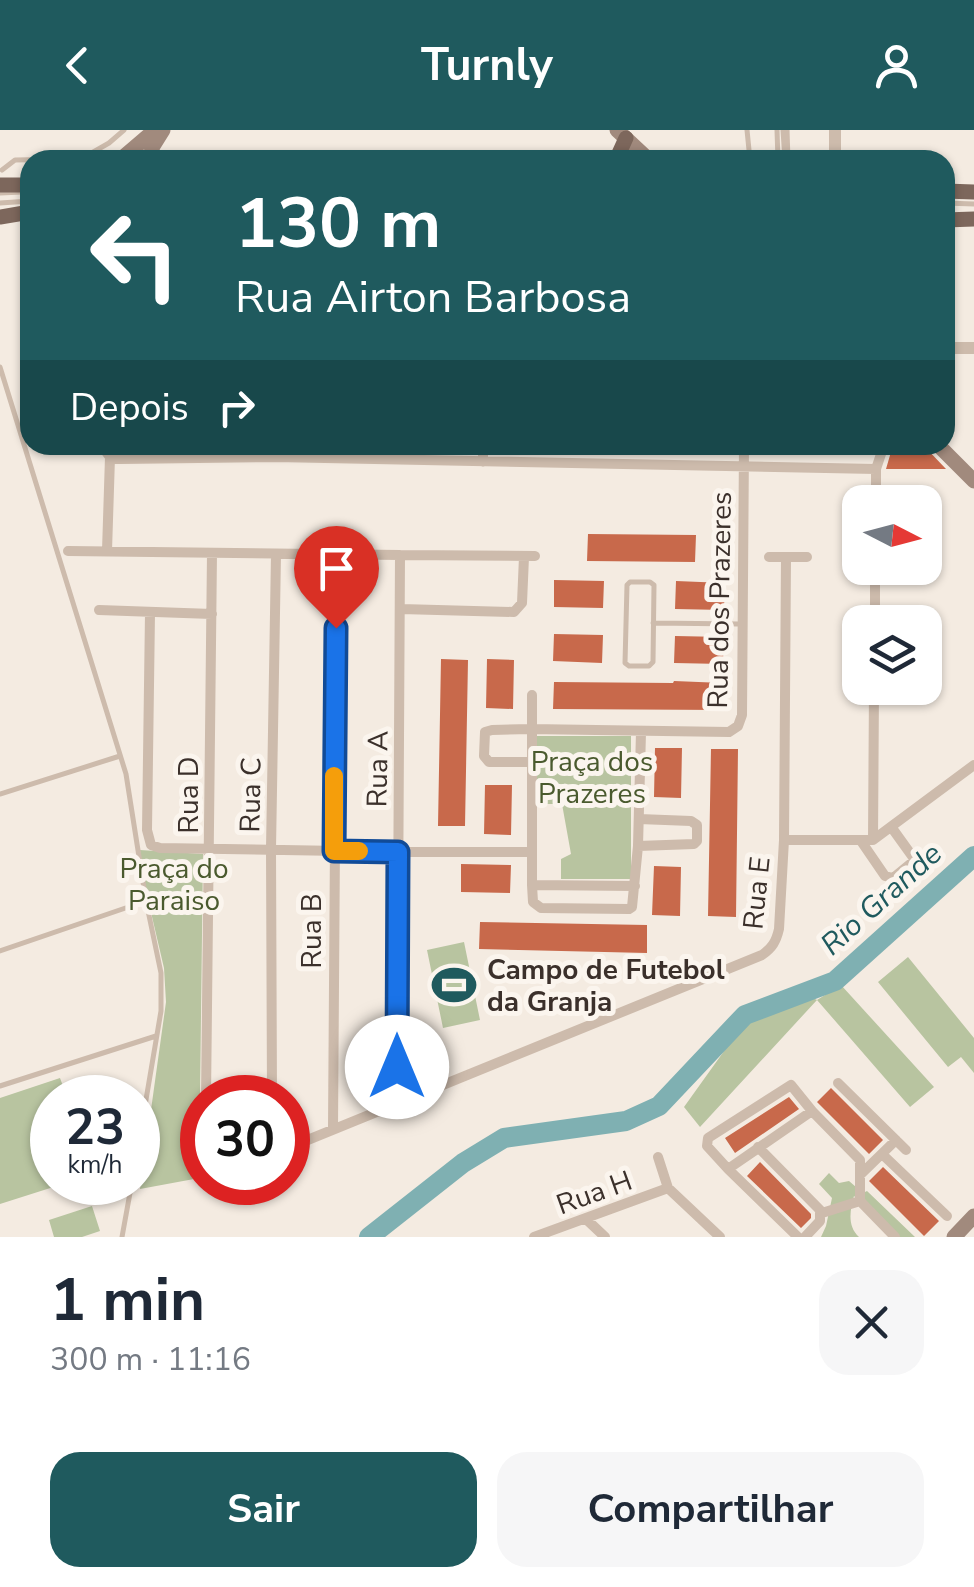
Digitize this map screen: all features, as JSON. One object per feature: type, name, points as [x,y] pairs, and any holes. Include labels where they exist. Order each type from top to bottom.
[{"type":"main road","points":[[949,455],[971,475]]},
{"type":"main road","points":[[954,1237],[974,1216]]},
{"type":"street","points":[[107,551],[110,457],[198,455]]},
{"type":"street","points":[[351,455],[483,462],[876,469]]},
{"type":"street","points":[[483,455],[483,462]]},
{"type":"street","name":"Rua dos Prazeres","points":[[530,762],[490,762],[484,756],[484,736],[488,730],[729,732],[738,726],[742,715],[744,455]]},
{"type":"street","points":[[876,485],[881,455]]},
{"type":"street","points":[[68,551],[529,557],[522,603],[514,612],[401,609]]},
{"type":"street","name":"Rua D","points":[[206,1075],[212,553]]},
{"type":"street","name":"Rua C","points":[[272,1075],[276,554]]},
{"type":"street","name":"Rua B","points":[[334,1128],[337,554]]},
{"type":"street","name":"Rua A","points":[[396,1103],[400,555]]},
{"type":"street","points":[[769,557],[807,558]]},
{"type":"street","name":"Rua E","points":[[310,1138],[762,956],[776,942],[784,840],[786,557]]},
{"type":"street","points":[[99,610],[212,614]]},
{"type":"street","points":[[150,613],[150,845],[531,852]]},
{"type":"street","points":[[532,695],[532,884],[533,902],[541,908],[629,909],[634,903],[641,732]]},
{"type":"street","points":[[873,705],[867,841],[885,876],[894,878],[915,860],[892,828]]},
{"type":"street","points":[[784,840],[867,841],[892,828],[974,765]]},
{"type":"street","points":[[638,846],[694,844],[698,832],[698,825],[691,821],[639,819]]},
{"type":"street","points":[[532,884],[635,886]]},
{"type":"street","points":[[838,1083],[906,1150]]},
{"type":"street","points":[[822,1213],[820,1221],[801,1237],[728,1169],[708,1146],[708,1138],[791,1085],[858,1155],[860,1201],[895,1237]]},
{"type":"street","points":[[728,1169],[812,1111]]},
{"type":"street","points":[[859,1176],[896,1140]]},
{"type":"street","points":[[758,1147],[822,1213]]},
{"type":"street","points":[[882,1154],[947,1216]]},
{"type":"street","points":[[658,1158],[668,1188],[720,1237]]},
{"type":"street","name":"Rua H","points":[[534,1237],[668,1188]]},
{"type":"street","points":[[822,1213],[860,1201]]},
{"type":"street","points":[[586,1219],[605,1237]]},
{"type":"lane","points":[[96,150],[117,137],[134,140]]},
{"type":"lane","points":[[117,137],[134,140]]},
{"type":"lane","points":[[1,180],[15,160],[20,160]]},
{"type":"lane","points":[[0,367],[20,435]]},
{"type":"lane","points":[[0,398],[8,396]]},
{"type":"lane","points":[[26,455],[129,788],[161,973],[161,1011],[150,1075]]},
{"type":"lane","points":[[630,582],[654,585],[653,623],[652,665],[627,665],[630,582]]},
{"type":"lane","points":[[653,623],[742,624]]},
{"type":"lane","points":[[0,794],[120,756]]},
{"type":"lane","points":[[0,952],[146,901]]},
{"type":"lane","points":[[0,1086],[156,1036]]},
{"type":"lane","points":[[122,1237],[128,1205]]},
{"type":"green space","name":"Praça dos Prazeres","points":[[532,736],[631,736],[631,879],[561,879],[561,859],[571,854],[562,804],[532,804]]},
{"type":"green space","name":"Praça do Paraiso","points":[[140,850],[203,854],[200,1075],[180,1075],[180,1182],[160,1185],[160,1075],[156,1075],[166,1002],[164,968]]},
{"type":"green space","name":"Campo de Futebol da Granja","points":[[464,942],[480,1020],[443,1028],[427,950]]},
{"type":"green space","points":[[908,957],[974,1038],[974,1073],[961,1057],[948,1067],[878,982]]},
{"type":"green space","points":[[841,985],[934,1087],[910,1107],[817,1000]]},
{"type":"green space","points":[[809,996],[817,1000],[700,1127],[684,1107],[747,1019]]},
{"type":"green space","points":[[30,1088],[30,1194],[0,1204],[0,1098]]},
{"type":"green space","points":[[829,1173],[839,1183],[849,1181],[863,1193],[867,1191],[915,1237],[896,1237],[854,1196],[851,1223],[859,1237],[821,1237],[832,1198],[819,1184]]},
{"type":"green space","points":[[92,1206],[100,1231],[82,1237],[54,1237],[49,1220]]},
{"type":"building","points":[[890,455],[933,455],[946,469],[886,469]]},
{"type":"building","points":[[588,534],[696,535],[695,562],[587,561]]},
{"type":"building","points":[[554,580],[604,581],[603,608],[554,607]]},
{"type":"building","points":[[676,581],[725,583],[724,610],[675,609]]},
{"type":"building","points":[[554,634],[603,635],[602,663],[553,661]]},
{"type":"building","points":[[675,636],[724,637],[723,664],[674,663]]},
{"type":"building","points":[[441,659],[468,660],[465,826],[438,826]]},
{"type":"building","points":[[487,659],[514,660],[513,709],[486,708]]},
{"type":"building","points":[[554,682],[723,683],[722,710],[553,709]]},
{"type":"building","points":[[655,748],[682,748],[681,798],[654,797]]},
{"type":"building","points":[[711,749],[738,749],[736,917],[708,916]]},
{"type":"building","points":[[485,785],[512,785],[511,835],[484,834]]},
{"type":"building","points":[[461,864],[511,865],[510,893],[461,892]]},
{"type":"building","points":[[654,866],[681,867],[680,916],[652,915]]},
{"type":"building","points":[[480,922],[647,925],[647,953],[479,949]]},
{"type":"building","points":[[831,1088],[883,1140],[869,1154],[817,1102]]},
{"type":"building","points":[[789,1097],[799,1109],[735,1153],[725,1138]]},
{"type":"building","points":[[760,1162],[811,1214],[801,1228],[747,1176]]},
{"type":"building","points":[[883,1167],[939,1221],[924,1236],[869,1181]]},
{"type":"waterway","name":"Rio Grande","points":[[369,1237],[463,1163],[504,1138],[626,1121],[659,1106],[745,1015],[835,981],[974,856]]},
{"type":"slow traffic","points":[[334,776],[334,851],[359,851]]},
{"type":"place","name":"Campo de Futebol da Granja","points":[[454,985]]},
{"type":"route","points":[[336,628],[334,851],[398,852],[397,1067]]}]
